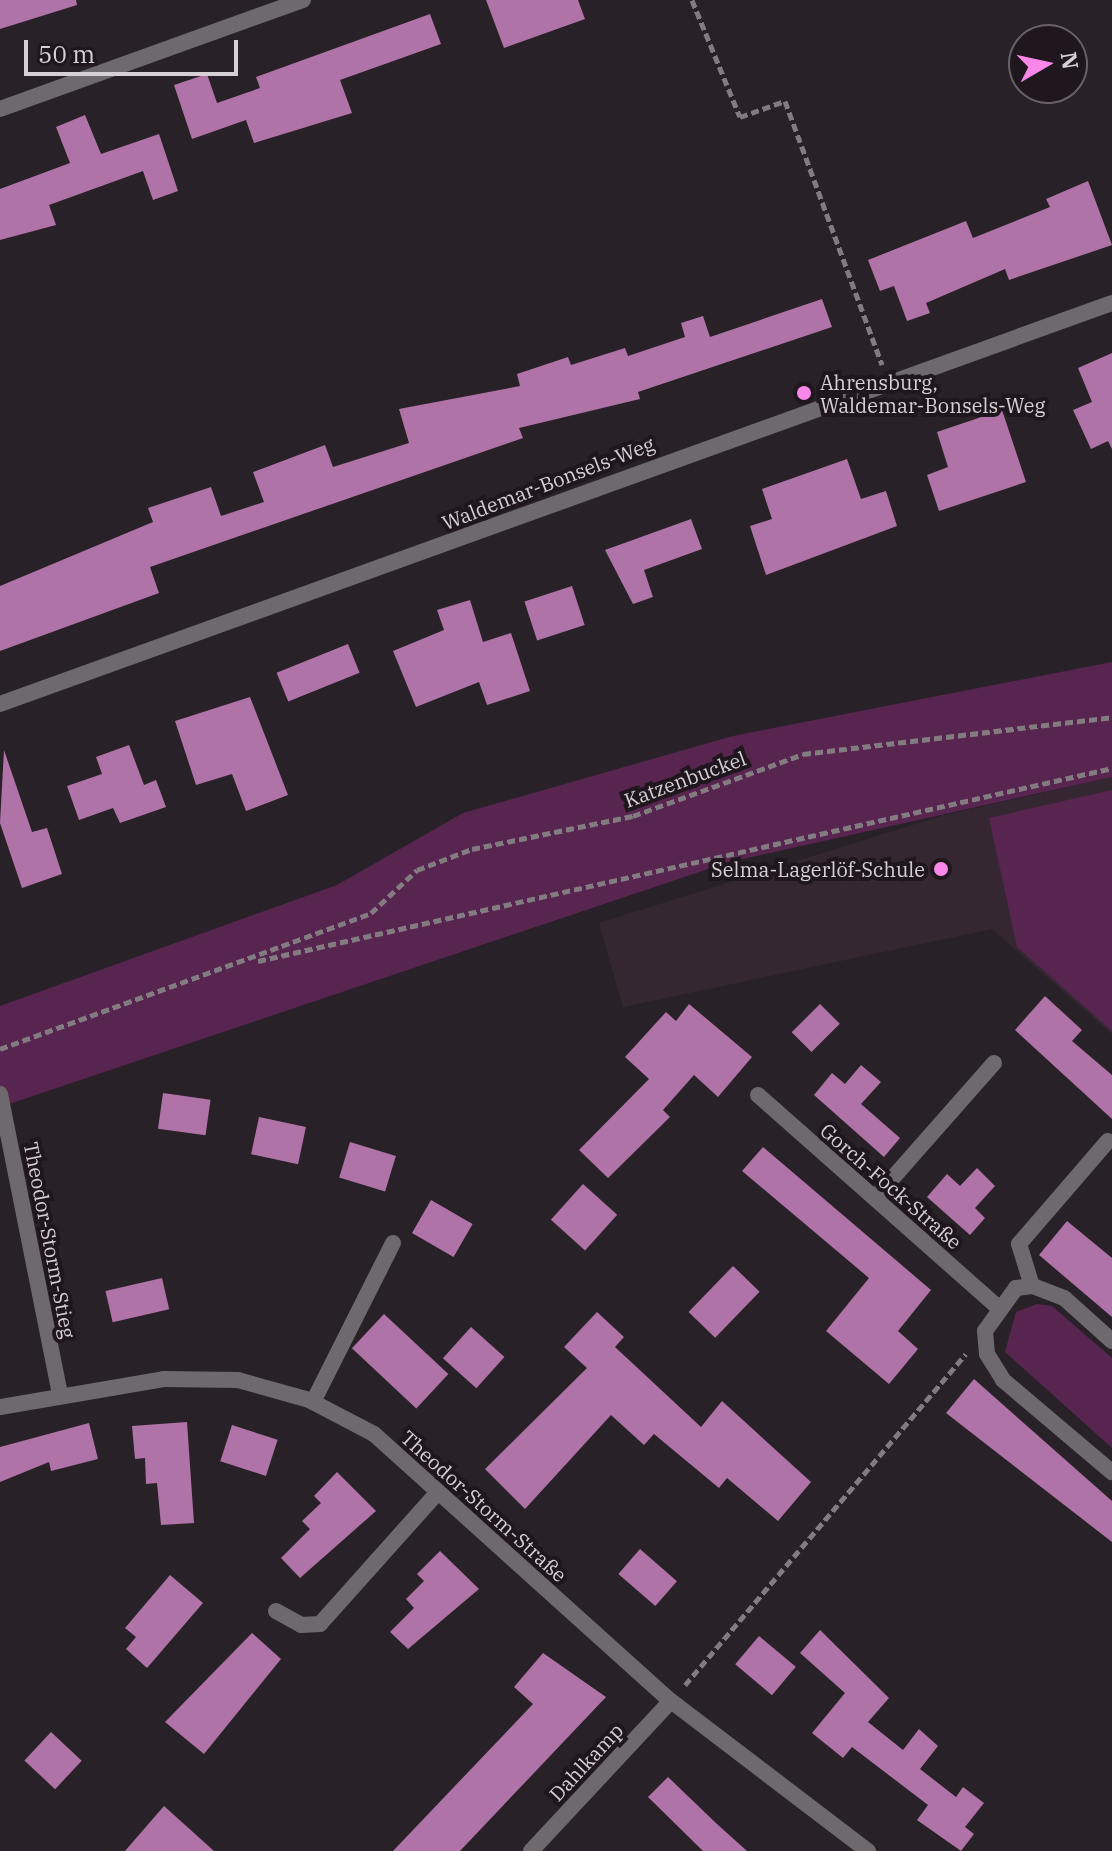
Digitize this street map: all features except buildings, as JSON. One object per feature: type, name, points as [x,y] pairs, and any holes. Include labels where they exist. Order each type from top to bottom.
[{"type":"street","points":[[0,109],[303,0]]},
{"type":"street","name":"Waldemar-Bonsels-Weg","points":[[0,704],[1112,303]]},
{"type":"street","points":[[875,1198],[994,1063]]},
{"type":"street","name":"Theodor-Storm-Stieg","points":[[0,1094],[60,1395]]},
{"type":"street","name":"Gorch-Fock-Straße","points":[[758,1095],[998,1307]]},
{"type":"street","points":[[1032,1286],[1019,1244],[1108,1141]]},
{"type":"street","points":[[313,1402],[393,1243]]},
{"type":"street","points":[[1112,1341],[1064,1298],[1032,1286],[1016,1288],[998,1307],[985,1331],[987,1354],[1003,1380],[1112,1472]]},
{"type":"street","name":"Theodor-Storm-Straße","points":[[0,1407],[164,1379],[238,1380],[313,1402],[374,1434],[671,1701],[868,1851]]},
{"type":"street","points":[[276,1611],[312,1628],[320,1624],[438,1492]]},
{"type":"street","name":"Dahlkamp","points":[[531,1851],[671,1701]]},
{"type":"path","points":[[692,0],[740,117],[785,101],[888,383]]},
{"type":"path","name":"Katzenbuckel","points":[[0,1049],[249,962],[371,913],[417,870],[472,849],[633,816],[803,754],[1112,717]]},
{"type":"path","name":"Katzenbuckel","points":[[249,962],[1112,768]]},
{"type":"path","points":[[671,1701],[985,1331]]},
{"type":"shaded area","points":[[1112,662],[1112,777],[729,862],[0,1107],[0,1006],[337,885],[463,813],[733,736]]},
{"type":"shaded area","name":"Selma-Lagerlöf-Schule","points":[[1112,777],[1112,1034],[992,929],[623,1007],[599,923],[941,816]]},
{"type":"shaded area","points":[[1112,790],[1112,1031],[1017,947],[989,818]]},
{"type":"shaded area","points":[[1037,1304],[1052,1306],[1112,1358],[1112,1448],[1005,1352],[1016,1312]]},
{"type":"place","name":"Ahrensburg, Waldemar-Bonsels-Weg","points":[[804,393]]},
{"type":"place","name":"Selma-Lagerlöf-Schule","points":[[941,869]]}]
